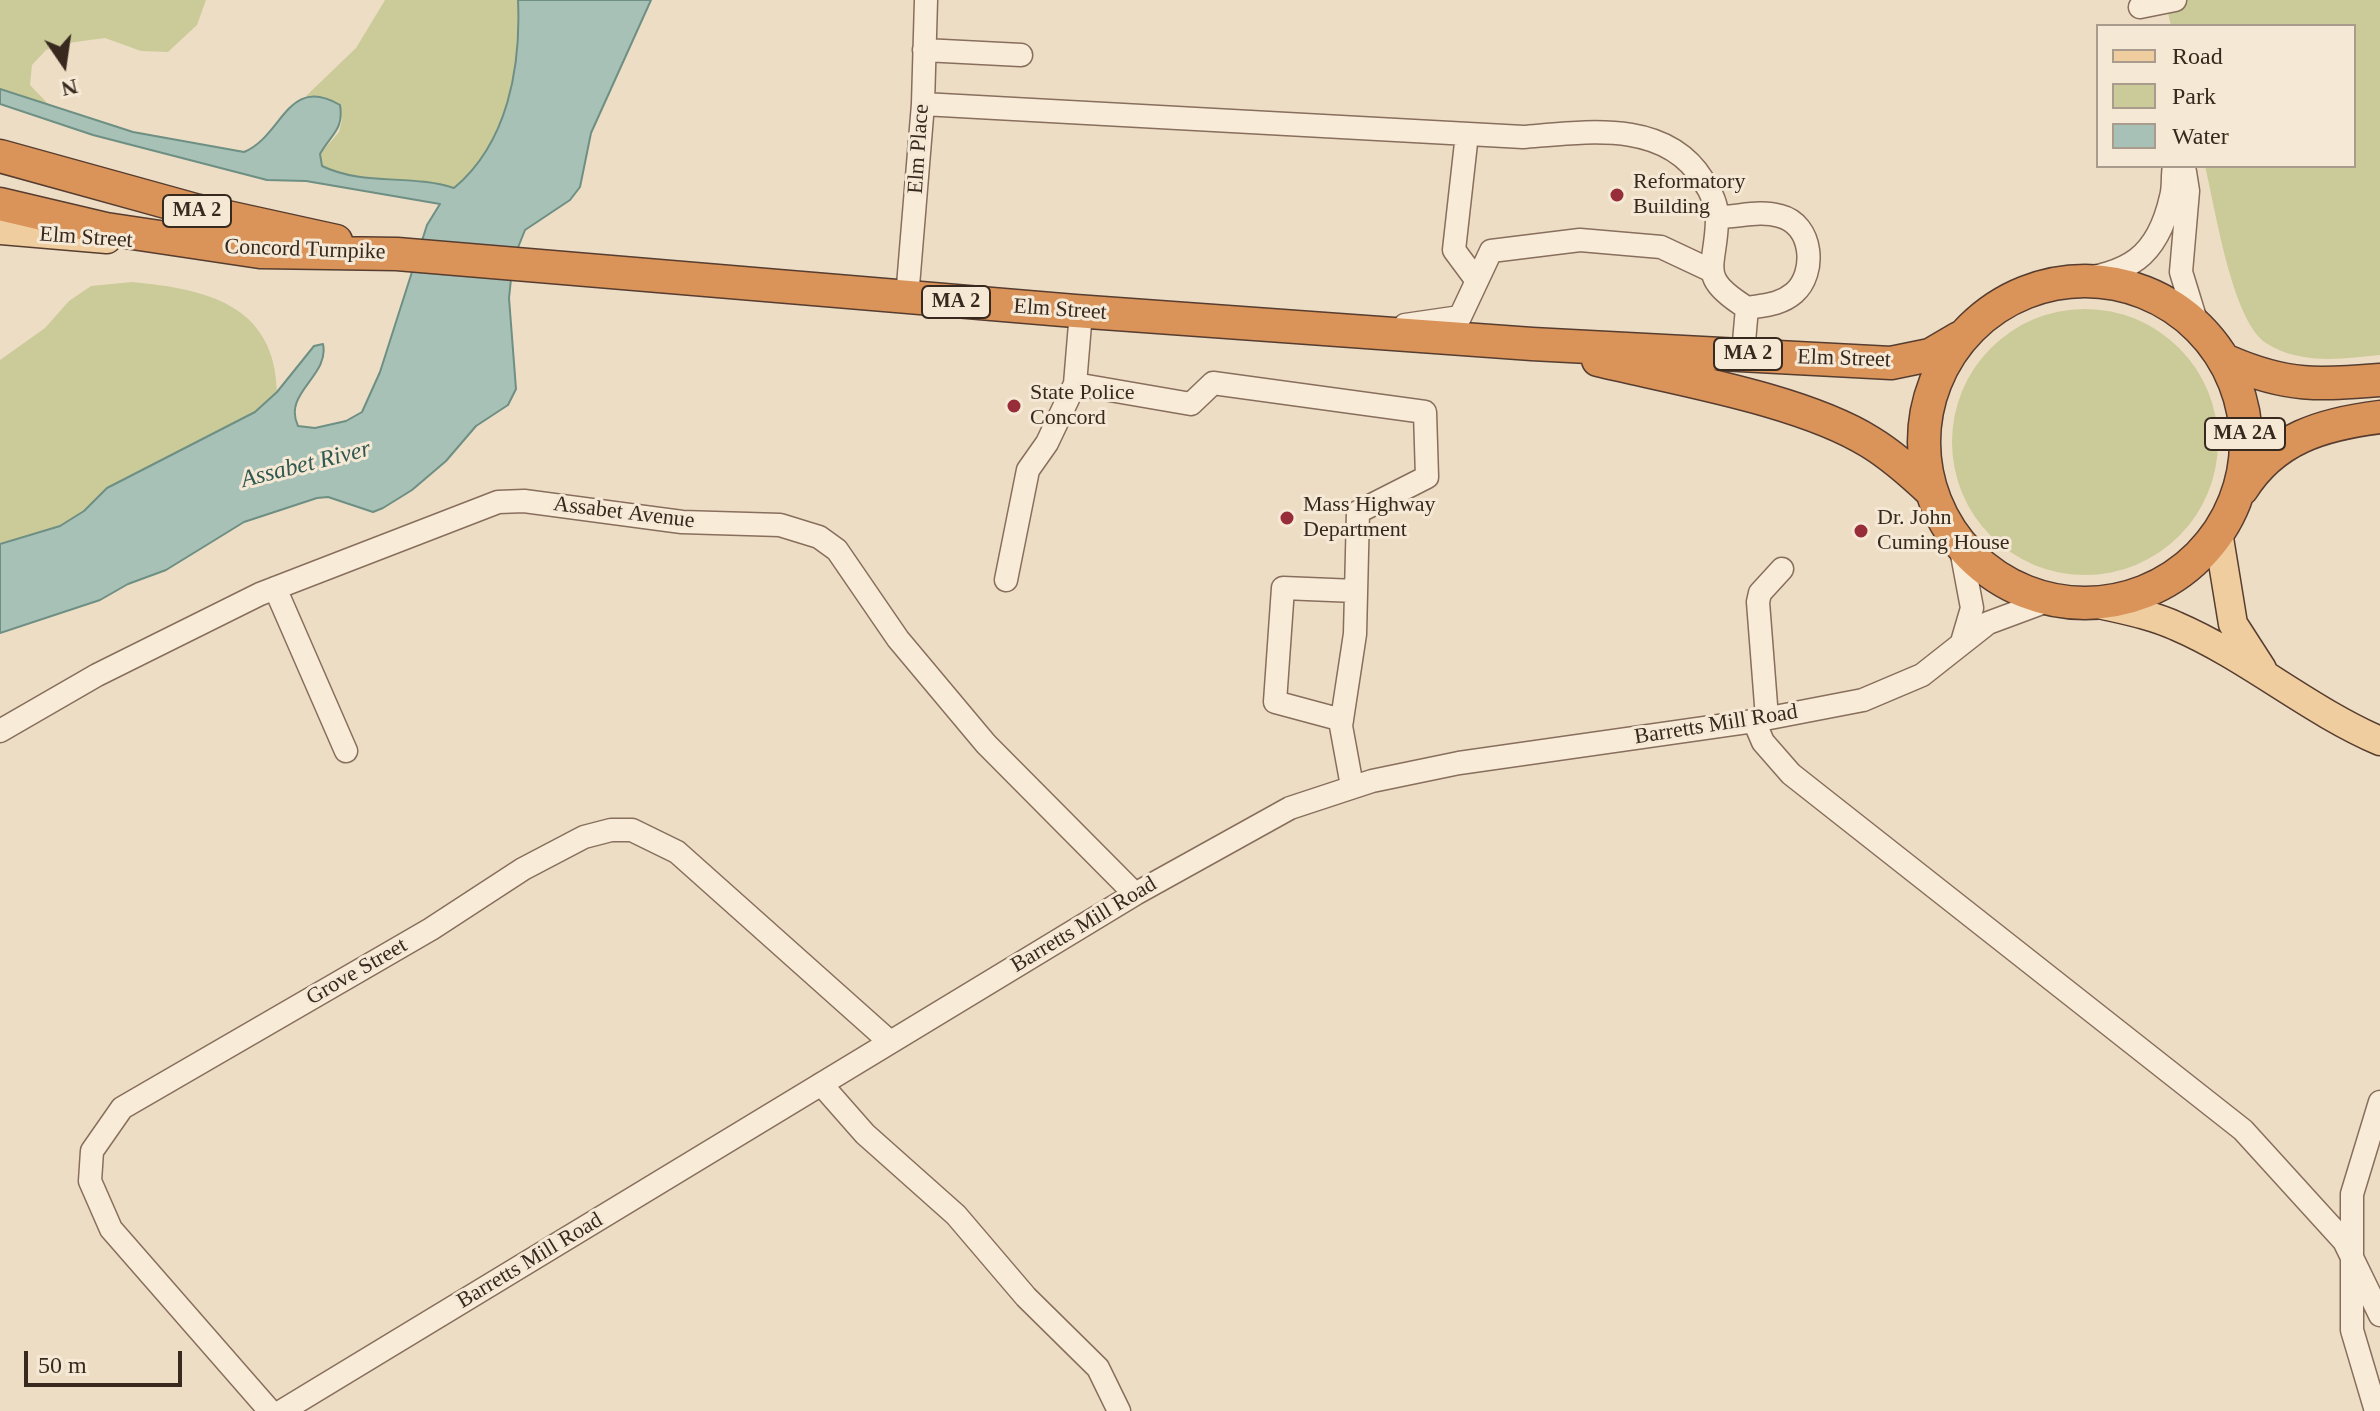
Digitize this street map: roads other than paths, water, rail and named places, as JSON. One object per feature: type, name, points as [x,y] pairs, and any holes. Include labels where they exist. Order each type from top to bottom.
[{"type":"highway","name":"Concord Turnpike","points":[[0,156],[195,210],[397,254]]},
{"type":"highway","name":"Concord Turnpike","points":[[0,204],[106,229],[221,248],[300,254],[397,254]]},
{"type":"highway","name":"Elm Street","points":[[397,254],[1081,312],[1532,344],[1891,363],[1930,355],[1959,338]]},
{"type":"highway","name":"MA 2","points":[[1959,338],[1970,324],[2003,302],[2045,285],[2070,281],[2096,282],[2142,292],[2197,324],[2229,362],[2277,381],[2308,384],[2380,380]]},
{"type":"highway","points":[[1932,492],[1927,459],[1928,409],[1939,375],[1959,338]]},
{"type":"highway","name":"Elm Street","points":[[1532,344],[1811,416],[1868,440],[1932,492]]},
{"type":"highway","name":"MA 2A","points":[[2225,519],[2246,447],[2240,399],[2229,362]]},
{"type":"highway","name":"MA 2","points":[[1932,492],[1939,511],[1960,544],[1996,577],[2031,596],[2099,604],[2133,598],[2177,577],[2209,547],[2266,457],[2286,442],[2326,426],[2380,417]]},
{"type":"main road","name":"Elm Street","points":[[0,230],[221,248]]},
{"type":"main road","name":"MA 2A","points":[[2225,519],[2233,624],[2251,656],[2283,689]]},
{"type":"main road","name":"MA 2A","points":[[2099,604],[2176,626],[2340,723],[2380,741]]},
{"type":"street","name":"Elm Place","points":[[907,298],[923,104],[926,0]]},
{"type":"street","points":[[2141,11],[2175,0]]},
{"type":"street","points":[[924,50],[1021,55]]},
{"type":"street","points":[[923,104],[1467,134],[1644,136],[1672,146],[1696,169],[1713,195],[1718,217],[1710,270]]},
{"type":"street","points":[[1467,134],[1454,250],[1477,281]]},
{"type":"street","points":[[2070,281],[2111,276],[2145,253],[2166,214],[2172,195],[2174,168]]},
{"type":"street","points":[[2182,168],[2187,175],[2188,191],[2181,272],[2197,324]]},
{"type":"street","points":[[1361,332],[1460,317],[1491,251],[1580,240],[1661,247],[1710,270],[1722,291],[1747,308],[1776,304],[1795,292],[1810,262],[1808,246],[1800,231],[1783,216],[1761,213],[1718,217]]},
{"type":"street","points":[[1743,353],[1747,308]]},
{"type":"street","points":[[1006,580],[1028,470],[1047,443],[1075,384],[1081,312]]},
{"type":"street","points":[[1075,384],[1191,404],[1213,383],[1425,412],[1427,477],[1358,512],[1355,634],[1342,720],[1352,786]]},
{"type":"street","name":"Assabet Avenue","points":[[0,731],[172,636],[275,588],[498,502],[524,501],[682,522],[780,525],[819,537],[837,550],[898,639],[986,744],[1135,894]]},
{"type":"street","points":[[1960,544],[1972,608],[1962,642]]},
{"type":"street","points":[[1782,569],[1760,593],[1758,602],[1763,742],[1791,774],[2243,1130],[2344,1241],[2380,1315]]},
{"type":"street","points":[[275,588],[346,751]]},
{"type":"street","points":[[1342,720],[1275,702],[1283,588],[1356,591]]},
{"type":"street","name":"Barretts Mill Road","points":[[282,1411],[1254,824],[1352,786],[1459,763],[1760,720],[1833,707],[1884,693],[1922,675],[1962,642],[1997,619],[2050,600]]},
{"type":"street","name":"Grove Street","points":[[270,1411],[111,1229],[90,1181],[92,1151],[122,1108],[431,929],[523,869],[584,837],[611,830],[632,830],[677,852],[890,1042]]},
{"type":"street","points":[[821,1084],[865,1134],[956,1215],[1026,1297],[1098,1368],[1119,1411]]},
{"type":"street","points":[[2376,1411],[2352,1330],[2352,1194],[2380,1102]]},
{"type":"water","name":"Assabet River","points":[[518,0],[651,0],[591,133],[580,187],[570,200],[525,230],[513,260],[509,298],[516,389],[508,405],[476,426],[446,461],[412,490],[383,508],[373,512],[328,497],[317,498],[244,522],[166,570],[128,584],[100,600],[0,633],[0,544],[60,526],[84,511],[107,488],[255,412],[277,392],[314,346],[323,344],[323,355],[320,366],[296,404],[298,426],[315,428],[346,421],[362,412],[380,372],[427,225],[440,204],[306,181],[267,180],[93,135],[0,104],[0,89],[133,132],[244,152],[268,134],[297,102],[308,97],[322,97],[340,105],[341,113],[338,126],[320,154],[322,166],[354,176],[421,181],[454,188],[472,170],[499,126],[517,51]]},
{"type":"place","name":"Reformatory Building","points":[[1617,195]]},
{"type":"place","name":"State Police Concord","points":[[1014,406]]},
{"type":"place","name":"Mass Highway Department","points":[[1287,518]]},
{"type":"place","name":"Dr. John Cuming House","points":[[1861,531]]}]
